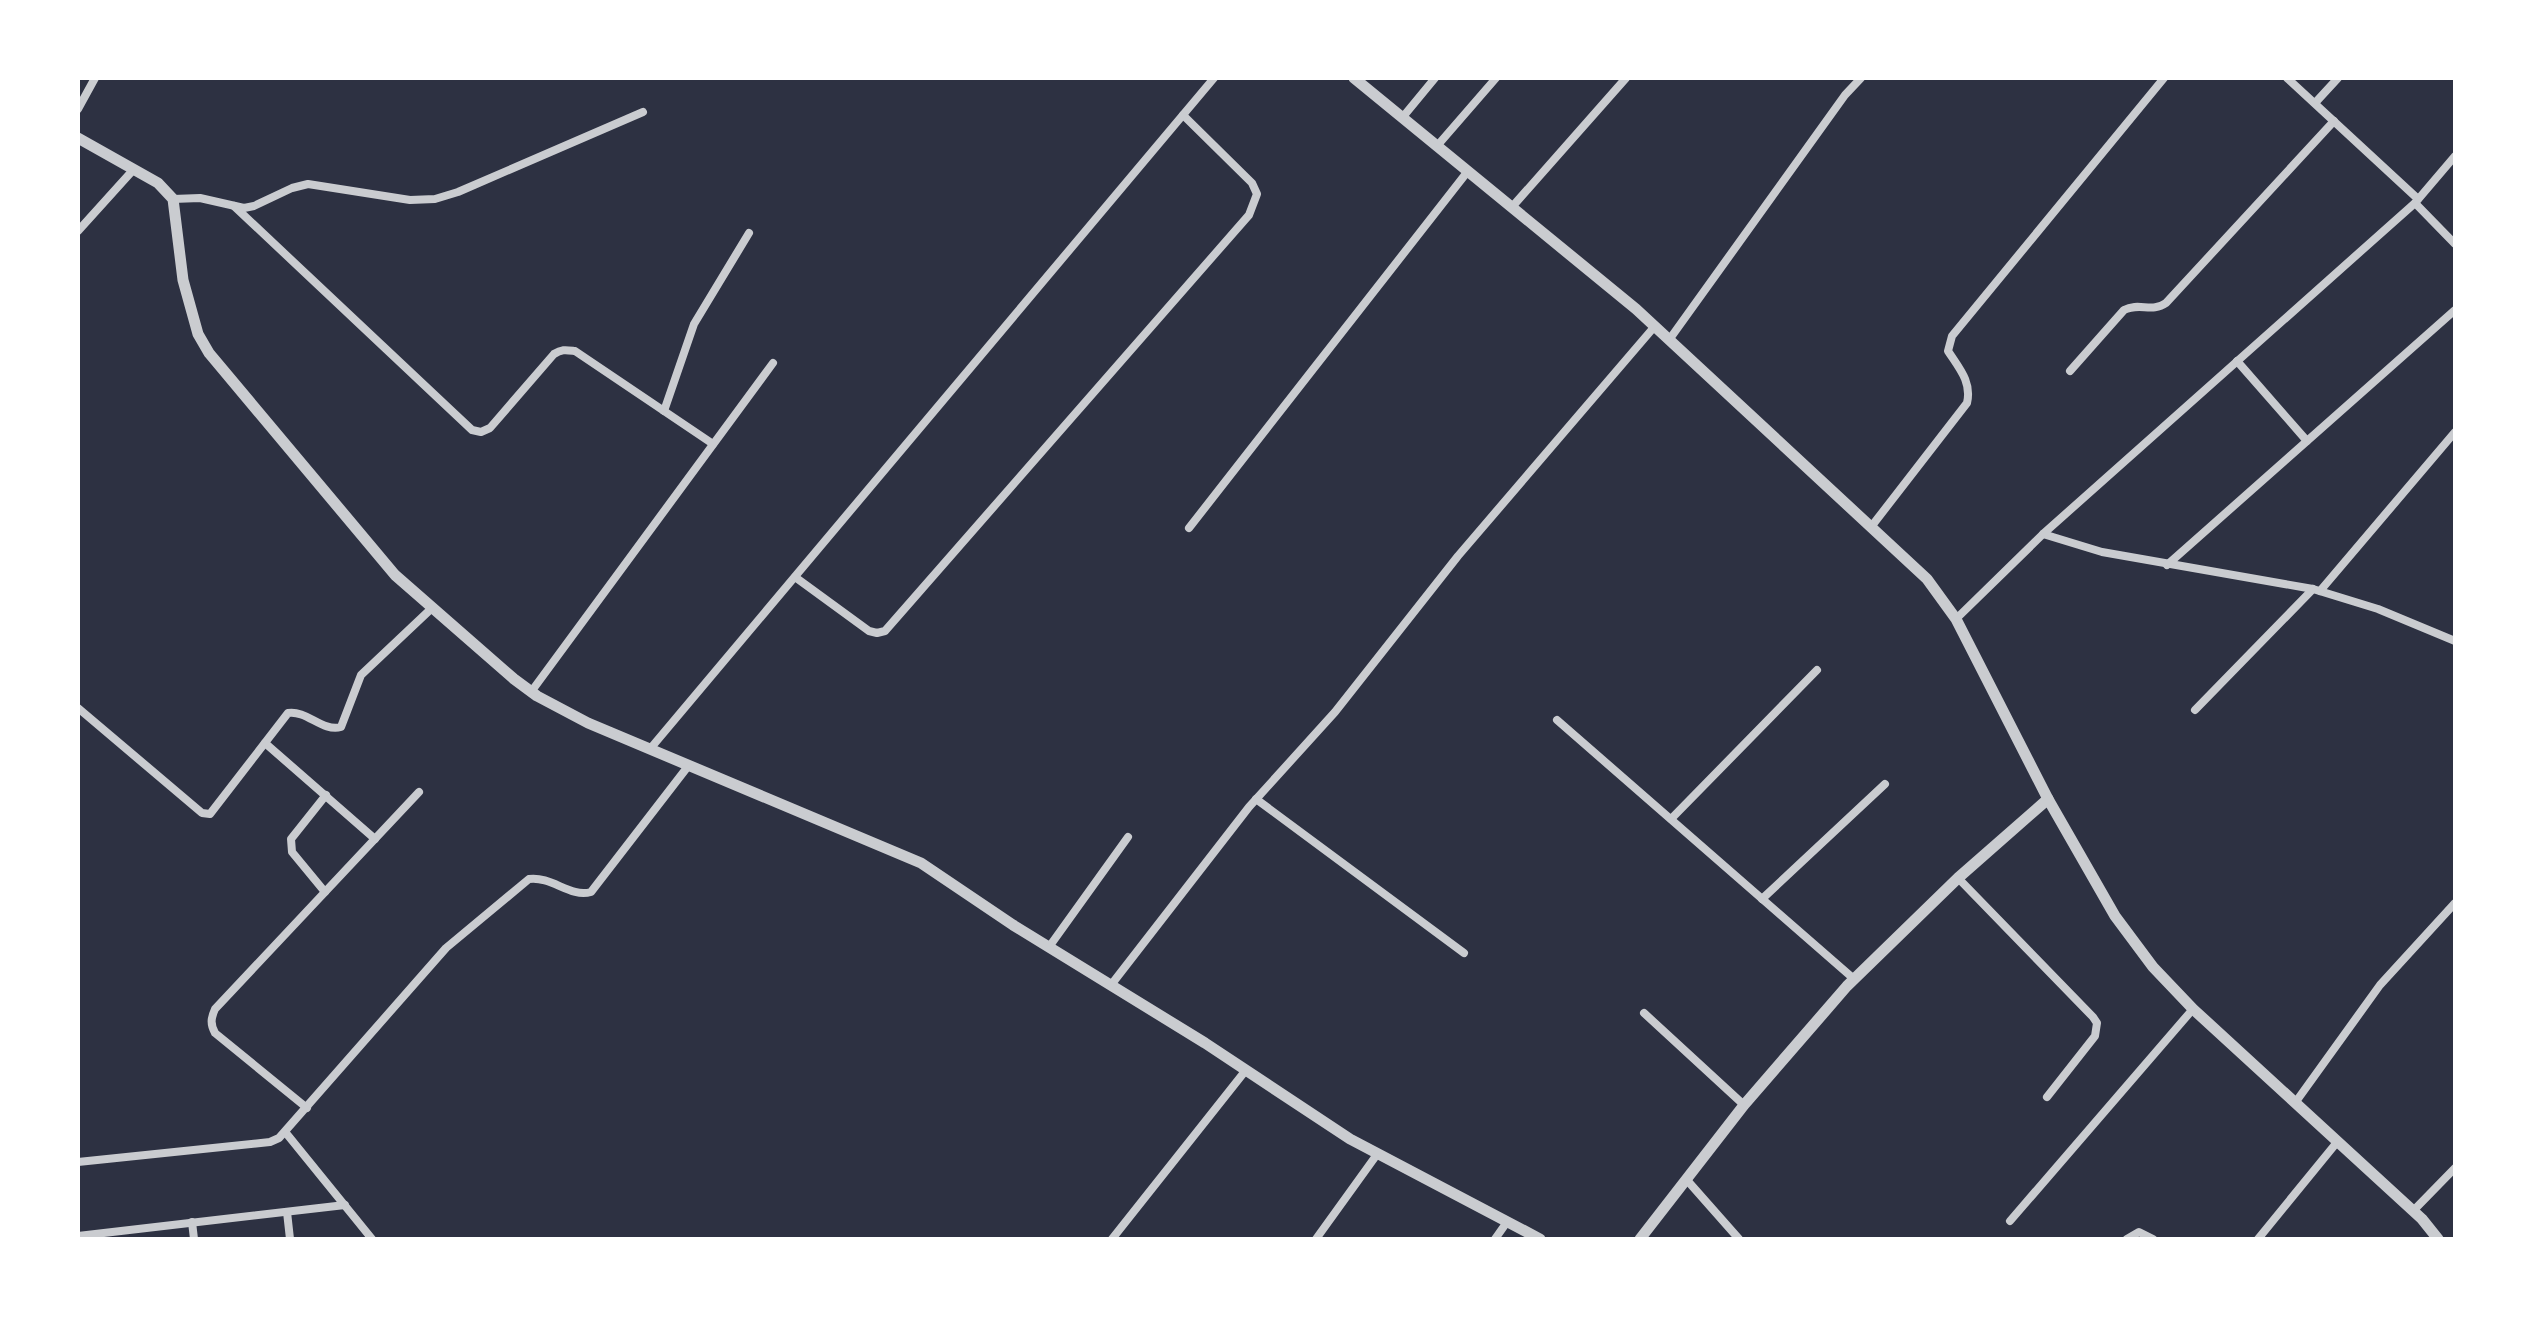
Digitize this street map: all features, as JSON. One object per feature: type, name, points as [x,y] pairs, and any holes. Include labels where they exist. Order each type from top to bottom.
[{"type":"street","points":[[78,109],[95,78]]},
{"type":"street","points":[[650,749],[1214,78]]},
{"type":"street","points":[[1354,78],[1655,326],[1927,579],[1956,619],[2048,799],[2115,916],[2153,967],[2193,1009],[2413,1211],[2438,1239]]},
{"type":"street","points":[[1402,118],[1435,78]]},
{"type":"street","points":[[1437,146],[1496,78]]},
{"type":"street","points":[[1512,207],[1626,78]]},
{"type":"street","points":[[1669,340],[1845,95],[1861,78]]},
{"type":"street","points":[[1871,527],[1967,403],[1969,392],[1966,378],[1948,351],[1952,336],[2164,78]]},
{"type":"street","points":[[2287,78],[2416,201],[2455,244]]},
{"type":"street","points":[[2315,103],[2338,78]]},
{"type":"street","points":[[173,199],[200,198],[234,206],[254,206],[308,184],[410,200],[435,199],[458,192],[643,112]]},
{"type":"street","points":[[795,577],[869,631],[885,631],[1249,215],[1257,194],[1252,183],[1183,115]]},
{"type":"street","points":[[2070,371],[2124,310],[2136,306],[2154,309],[2166,303],[2334,121]]},
{"type":"street","points":[[78,138],[158,183],[173,199],[183,280],[198,334],[209,353],[382,561],[531,692],[588,723],[898,851],[939,874],[995,914],[1246,1070],[1334,1129],[1540,1239]]},
{"type":"street","points":[[1956,619],[2043,534],[2416,201],[2455,156]]},
{"type":"street","points":[[78,231],[134,169]]},
{"type":"street","points":[[1189,528],[1468,171]]},
{"type":"street","points":[[234,206],[472,430],[481,432],[490,428],[561,350],[575,351],[713,444]]},
{"type":"street","points":[[664,411],[694,324],[749,233]]},
{"type":"street","points":[[2167,565],[2455,310]]},
{"type":"street","points":[[1111,985],[1256,799],[1335,712],[1464,549],[1655,326]]},
{"type":"street","points":[[2237,361],[2307,441]]},
{"type":"street","points":[[531,692],[773,363]]},
{"type":"street","points":[[2195,710],[2317,590],[2455,432]]},
{"type":"street","points":[[2043,534],[2102,552],[2317,590],[2378,609],[2455,641]]},
{"type":"street","points":[[78,708],[206,814],[213,812],[288,713],[292,711],[332,729],[341,727],[361,675],[432,608]]},
{"type":"street","points":[[1671,819],[1817,670]]},
{"type":"street","points":[[1557,720],[1854,979]]},
{"type":"street","points":[[265,743],[375,839]]},
{"type":"street","points":[[78,1162],[270,1142],[286,1133],[446,948],[520,884],[540,877],[580,894],[591,892],[689,765]]},
{"type":"street","points":[[1762,899],[1885,784]]},
{"type":"street","points":[[307,1108],[215,1033],[211,1017],[215,1009],[419,792]]},
{"type":"street","points":[[325,892],[292,852],[290,845],[291,839],[326,795]]},
{"type":"street","points":[[1256,799],[1464,953]]},
{"type":"street","points":[[1640,1239],[1744,1105],[1854,979],[1958,878],[2048,799]]},
{"type":"street","points":[[1049,947],[1128,837]]},
{"type":"street","points":[[1958,878],[2097,1023],[2095,1036],[2047,1097]]},
{"type":"street","points":[[2295,1103],[2380,985],[2455,903]]},
{"type":"street","points":[[2010,1221],[2193,1009]]},
{"type":"street","points":[[1644,1013],[1744,1105]]},
{"type":"street","points":[[1112,1239],[1246,1070]]},
{"type":"street","points":[[286,1133],[372,1239]]},
{"type":"street","points":[[2258,1239],[2338,1141]]},
{"type":"street","points":[[1316,1239],[1378,1153]]},
{"type":"street","points":[[2413,1211],[2455,1168]]},
{"type":"street","points":[[1686,1179],[1739,1239]]},
{"type":"street","points":[[78,1236],[345,1205]]},
{"type":"street","points":[[287,1212],[290,1239]]},
{"type":"street","points":[[192,1222],[194,1239]]},
{"type":"street","points":[[1495,1239],[1507,1222]]},
{"type":"street","points":[[2127,1239],[2139,1232],[2153,1239]]}]
